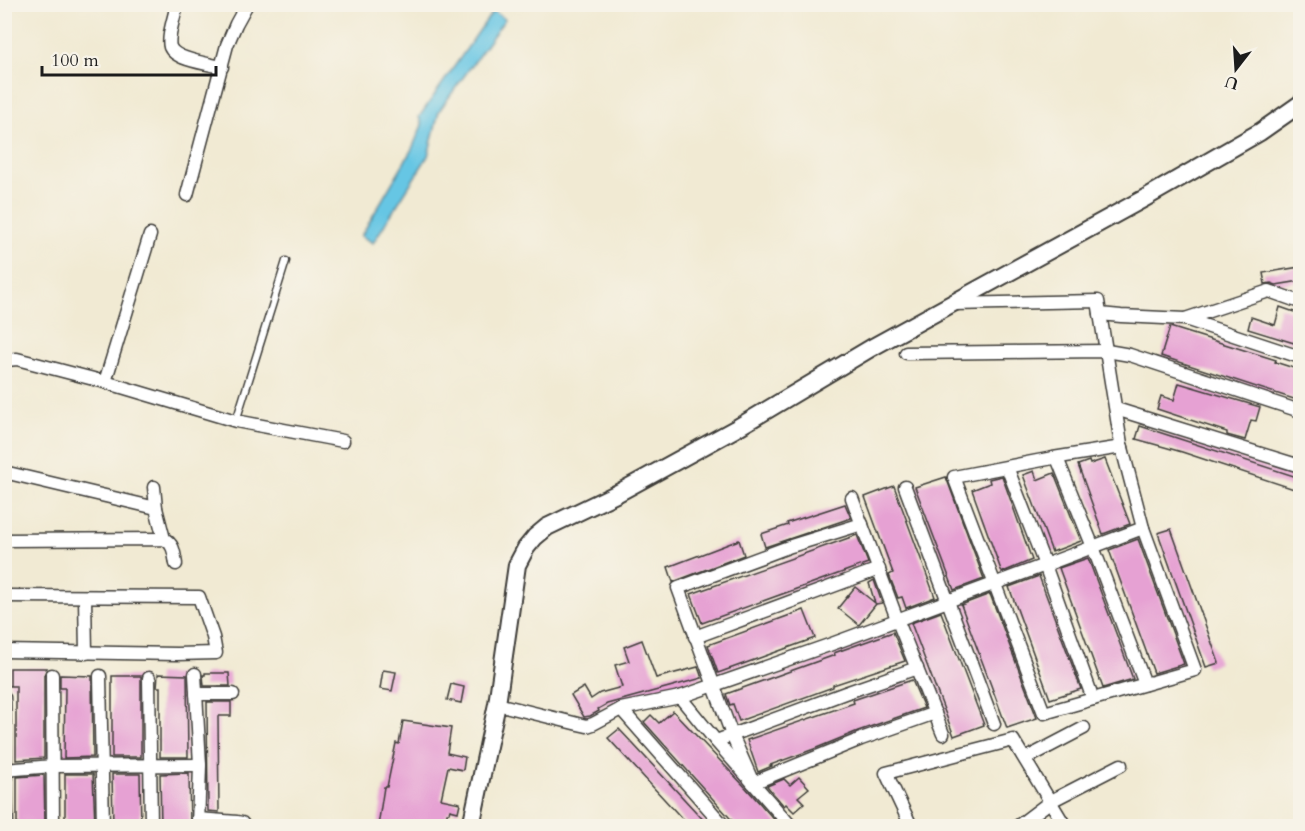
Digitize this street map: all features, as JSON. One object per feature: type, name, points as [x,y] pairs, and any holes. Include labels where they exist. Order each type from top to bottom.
[{"type":"street","points":[[177,4],[171,33],[171,47],[177,55],[222,67]]},
{"type":"street","points":[[187,195],[227,45],[248,4]]},
{"type":"street","points":[[471,826],[497,704],[517,565],[535,537],[547,527],[618,493],[735,429],[871,348],[1146,198],[1260,132],[1300,104]]},
{"type":"street","points":[[105,382],[150,235]]},
{"type":"street","points":[[1185,319],[1269,291],[1300,302]]},
{"type":"street","points":[[952,304],[1098,301],[1122,447],[1143,528],[1195,670],[1044,712],[954,477],[1122,447]]},
{"type":"street","points":[[1100,314],[1185,319],[1300,357]]},
{"type":"street","points":[[906,353],[1107,351],[1130,355],[1300,411]]},
{"type":"street","points":[[4,361],[17,358],[236,421],[343,441]]},
{"type":"street","points":[[1116,409],[1300,466]]},
{"type":"street","points":[[1058,458],[1145,684]]},
{"type":"street","points":[[1007,467],[1046,566],[1093,699]]},
{"type":"street","points":[[4,472],[156,508]]},
{"type":"street","points":[[154,487],[156,508],[164,539]]},
{"type":"street","points":[[905,487],[994,724]]},
{"type":"street","points":[[852,498],[943,734]]},
{"type":"street","points":[[753,783],[732,735],[678,588],[791,546],[862,524]]},
{"type":"street","points":[[497,704],[587,726],[621,709],[680,697],[829,645],[1143,528]]},
{"type":"street","points":[[4,540],[164,539],[173,548],[176,564]]},
{"type":"street","points":[[695,637],[879,569]]},
{"type":"street","points":[[4,596],[199,597],[216,653],[4,651]]},
{"type":"street","points":[[85,597],[86,653]]},
{"type":"street","points":[[716,741],[917,668]]},
{"type":"street","points":[[195,674],[200,765],[198,823],[237,822],[244,826]]},
{"type":"street","points":[[52,675],[54,826]]},
{"type":"street","points":[[100,676],[103,826]]},
{"type":"street","points":[[149,678],[151,826]]},
{"type":"street","points":[[196,694],[233,694]]},
{"type":"street","points":[[4,697],[7,826]]},
{"type":"street","points":[[680,697],[789,824],[788,826]]},
{"type":"street","points":[[621,709],[724,826]]},
{"type":"street","points":[[753,783],[935,712]]},
{"type":"street","points":[[1025,759],[1084,728]]},
{"type":"street","points":[[911,826],[886,773],[1013,740],[1065,826]]},
{"type":"street","points":[[5,770],[53,766],[200,765]]},
{"type":"street","points":[[1018,826],[1051,801],[1121,765]]},
{"type":"lane","points":[[236,421],[286,261]]},
{"type":"water","points":[[493,11],[505,19],[439,111],[428,156],[373,243],[361,236],[412,149],[422,125],[419,117]]},
{"type":"building","points":[[1300,267],[1300,281],[1276,285],[1265,284],[1263,273]]},
{"type":"building","points":[[1280,307],[1300,314],[1300,329],[1294,343],[1248,329],[1251,317],[1275,325]]},
{"type":"building","points":[[1170,327],[1276,360],[1275,362],[1300,370],[1295,385],[1300,387],[1300,401],[1161,356]]},
{"type":"building","points":[[1179,383],[1260,407],[1256,421],[1251,420],[1245,440],[1157,409],[1161,396],[1174,400]]},
{"type":"building","points":[[1140,426],[1300,478],[1300,491],[1136,439]]},
{"type":"building","points":[[1105,459],[1130,524],[1103,534],[1078,465]]},
{"type":"building","points":[[1034,471],[1037,480],[1054,473],[1081,541],[1052,552],[1023,475]]},
{"type":"building","points":[[1002,476],[1032,560],[1003,572],[972,490],[990,483],[989,479]]},
{"type":"building","points":[[946,477],[984,579],[954,590],[915,487]]},
{"type":"building","points":[[894,486],[935,597],[906,608],[902,597],[898,598],[889,575],[893,573],[865,497]]},
{"type":"building","points":[[845,504],[851,518],[765,547],[761,534]]},
{"type":"building","points":[[1171,529],[1219,663],[1206,667],[1158,533]]},
{"type":"building","points":[[857,535],[868,563],[702,623],[691,594]]},
{"type":"building","points":[[1138,539],[1184,664],[1154,673],[1109,550]]},
{"type":"building","points":[[739,540],[744,555],[673,582],[668,567]]},
{"type":"building","points":[[1088,558],[1133,679],[1103,688],[1059,568]]},
{"type":"building","points":[[1039,576],[1081,689],[1050,699],[1009,587]]},
{"type":"building","points":[[874,580],[882,603],[876,604],[859,625],[838,608],[855,587],[875,603],[869,583]]},
{"type":"building","points":[[990,594],[1037,718],[1007,728],[961,605]]},
{"type":"building","points":[[804,610],[815,638],[718,673],[708,645]]},
{"type":"building","points":[[941,612],[984,725],[954,736],[911,623]]},
{"type":"building","points":[[893,632],[905,661],[833,685],[833,687],[739,721],[733,704],[730,705],[726,694]]},
{"type":"building","points":[[642,640],[656,678],[698,667],[702,678],[607,704],[598,709],[599,711],[584,717],[571,695],[584,687],[591,699],[600,693],[622,687],[615,665],[629,661],[624,647]]},
{"type":"building","points":[[10,668],[47,668],[44,675],[44,758],[16,760],[16,686],[10,686]]},
{"type":"building","points":[[383,670],[396,672],[392,691],[380,689]]},
{"type":"building","points":[[205,673],[229,673],[230,686],[204,686],[203,675]]},
{"type":"building","points":[[158,674],[187,675],[188,757],[160,757]]},
{"type":"building","points":[[60,675],[92,676],[93,757],[64,758],[65,688],[60,688]]},
{"type":"building","points":[[112,676],[141,676],[141,757],[112,757]]},
{"type":"building","points":[[912,680],[924,708],[858,731],[770,765],[772,766],[758,772],[747,740]]},
{"type":"building","points":[[451,684],[464,687],[461,703],[447,700]]},
{"type":"building","points":[[207,702],[231,702],[231,716],[218,716],[219,812],[208,811]]},
{"type":"building","points":[[673,711],[780,826],[737,826],[644,722],[651,715],[659,723]]},
{"type":"building","points":[[403,721],[451,728],[447,753],[465,757],[463,770],[448,767],[441,799],[460,803],[458,812],[450,810],[447,813],[445,826],[378,826],[384,787],[387,787]]},
{"type":"building","points":[[619,729],[709,826],[689,826],[608,738]]},
{"type":"building","points":[[189,773],[190,826],[161,826],[160,774]]},
{"type":"building","points":[[65,774],[93,774],[95,826],[65,826]]},
{"type":"building","points":[[112,774],[140,774],[141,826],[113,826]]},
{"type":"building","points":[[44,775],[45,826],[17,826],[17,777]]},
{"type":"building","points":[[799,777],[809,788],[798,797],[804,803],[794,812],[786,804],[784,806],[767,786],[784,779],[790,785]]}]
